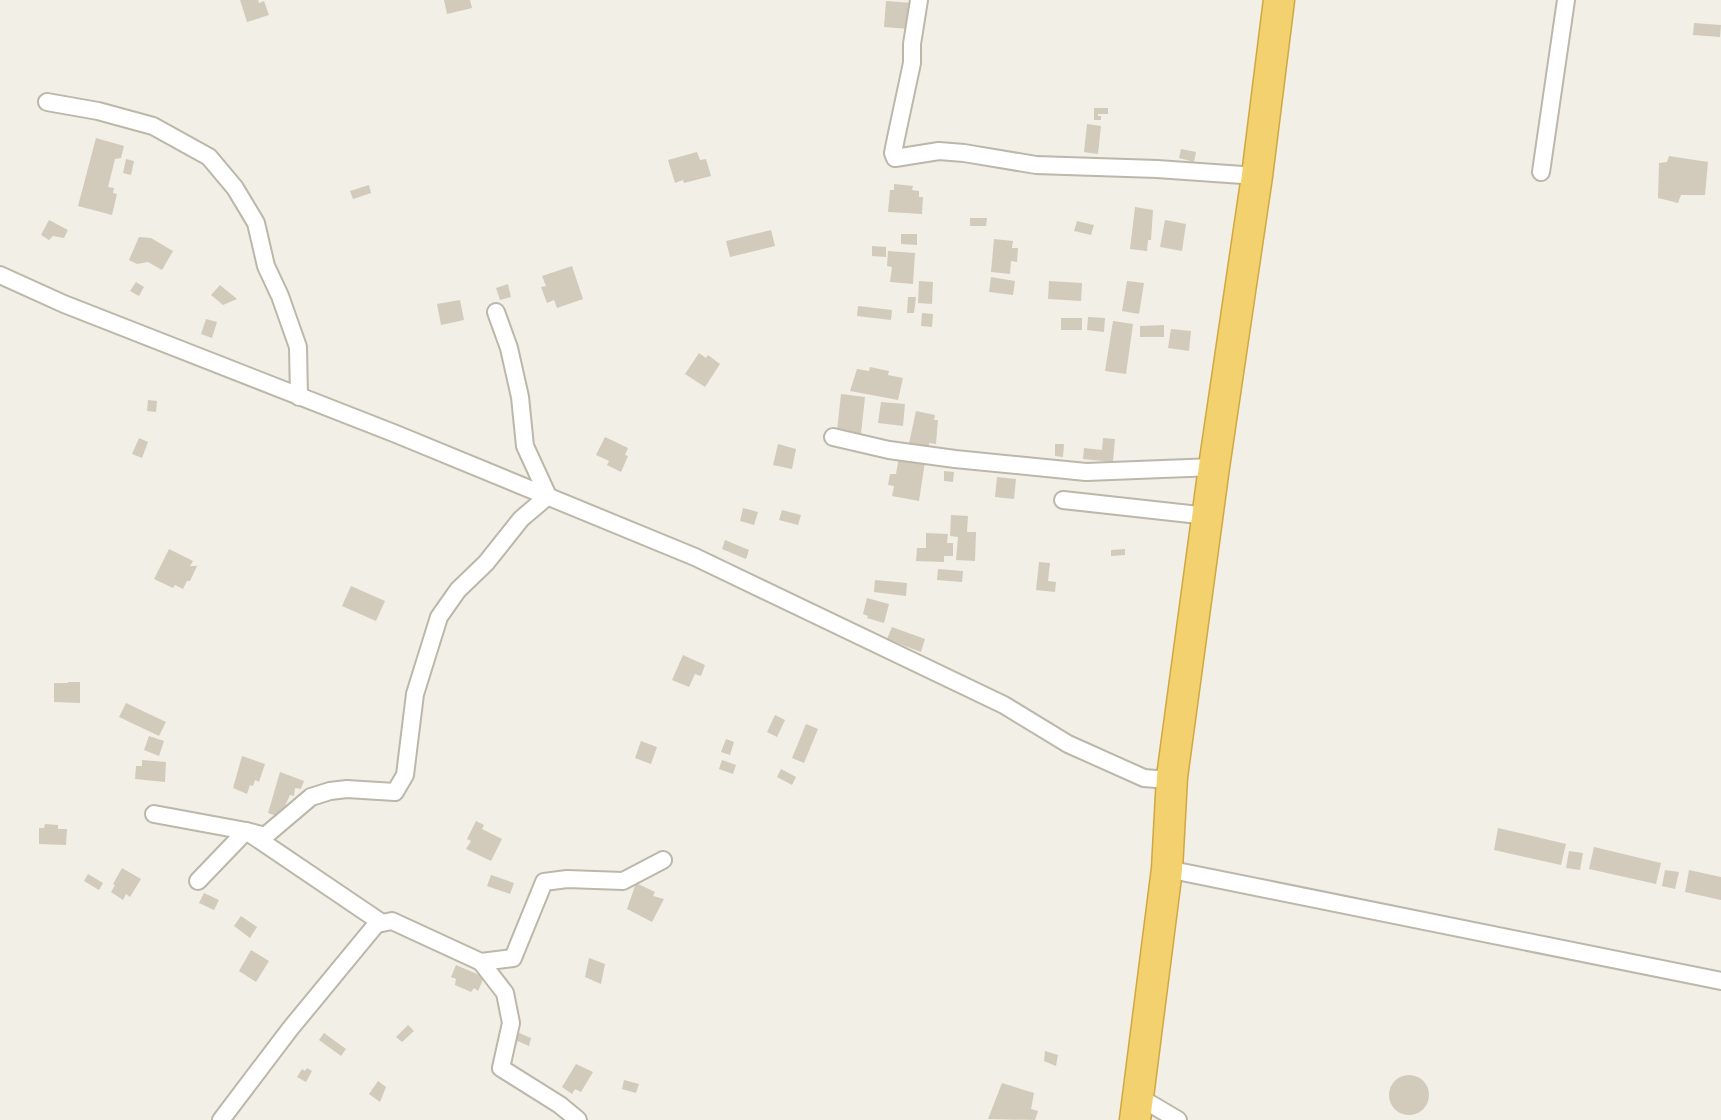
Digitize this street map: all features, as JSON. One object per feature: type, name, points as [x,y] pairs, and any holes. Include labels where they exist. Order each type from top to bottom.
[{"type":"highway","points":[[1137,1109],[1167,869],[1172,777],[1257,176],[1279,0]]},
{"type":"street","points":[[918,0],[912,44],[912,63],[893,153],[896,158],[939,152],[964,153],[1036,165],[1157,169],[1257,176]]},
{"type":"street","points":[[1541,172],[1566,0]]},
{"type":"street","points":[[47,102],[98,111],[153,126],[209,157],[235,188],[256,223],[266,266],[280,296],[298,347],[299,396]]},
{"type":"street","points":[[0,275],[64,304],[299,396],[695,557],[1004,705],[1068,744],[1144,778],[1156,780],[1172,777]]},
{"type":"street","points":[[496,312],[509,348],[520,397],[525,446],[548,496]]},
{"type":"street","points":[[833,437],[889,450],[1086,472],[1214,468]]},
{"type":"street","points":[[154,814],[265,836],[311,797],[330,791],[372,789],[387,793],[395,792],[405,775],[415,694],[440,617],[458,590],[486,563],[521,519],[548,496]]},
{"type":"street","points":[[1063,500],[1208,516]]},
{"type":"street","points":[[198,881],[246,831]]},
{"type":"street","points":[[246,831],[379,921],[377,924]]},
{"type":"street","points":[[481,962],[513,957],[544,882],[567,879],[623,881],[663,860]]},
{"type":"street","points":[[1167,869],[1721,981]]},
{"type":"street","points":[[221,1120],[290,1029],[377,924],[392,921],[481,962],[505,993],[512,1023],[501,1068],[560,1105],[578,1120]]},
{"type":"street","points":[[1137,1109],[1178,1120]]},
{"type":"building","points":[[240,0],[258,0],[259,3],[264,1],[269,15],[247,22]]},
{"type":"building","points":[[444,0],[470,0],[472,8],[447,14]]},
{"type":"building","points":[[886,1],[912,3],[910,29],[884,27]]},
{"type":"building","points":[[1694,23],[1721,25],[1720,37],[1693,35]]},
{"type":"building","points":[[1094,108],[1108,108],[1108,114],[1098,114],[1101,120],[1094,120]]},
{"type":"building","points":[[1087,124],[1101,126],[1098,154],[1084,152]]},
{"type":"building","points":[[96,138],[124,146],[121,158],[115,159],[108,187],[114,188],[113,193],[117,194],[112,215],[78,206]]},
{"type":"building","points":[[1181,149],[1196,152],[1194,162],[1179,158]]},
{"type":"building","points":[[697,152],[700,160],[706,159],[711,176],[675,183],[668,160]]},
{"type":"building","points":[[1669,156],[1708,162],[1705,195],[1681,195],[1678,203],[1658,198],[1659,163],[1667,162]]},
{"type":"building","points":[[126,159],[134,161],[131,175],[123,173]]},
{"type":"building","points":[[894,184],[913,186],[912,190],[919,191],[919,197],[923,197],[922,214],[888,212],[890,190],[894,190]]},
{"type":"building","points":[[369,185],[371,193],[353,199],[350,191]]},
{"type":"building","points":[[1135,207],[1153,210],[1151,240],[1148,240],[1147,251],[1130,249]]},
{"type":"building","points":[[970,218],[987,218],[986,226],[970,226]]},
{"type":"building","points":[[49,220],[68,230],[64,238],[53,236],[49,240],[41,235]]},
{"type":"building","points":[[1165,220],[1186,224],[1182,251],[1160,247]]},
{"type":"building","points":[[1077,221],[1094,225],[1091,235],[1074,231]]},
{"type":"building","points":[[771,230],[775,246],[730,257],[726,241]]},
{"type":"building","points":[[901,234],[917,234],[917,245],[901,244]]},
{"type":"building","points":[[139,237],[151,238],[173,251],[162,270],[148,262],[137,264],[129,260]]},
{"type":"building","points":[[994,239],[1013,241],[1012,248],[1018,248],[1017,262],[1011,261],[1010,274],[991,272]]},
{"type":"building","points":[[872,246],[886,247],[886,257],[872,256]]},
{"type":"building","points":[[888,251],[915,253],[913,284],[890,282],[892,267],[887,266]]},
{"type":"building","points":[[572,266],[583,299],[557,308],[554,300],[547,303],[541,287],[546,286],[542,276]]},
{"type":"building","points":[[991,277],[1015,281],[1013,295],[989,292]]},
{"type":"building","points":[[919,281],[933,282],[932,304],[918,303]]},
{"type":"building","points":[[1049,281],[1082,283],[1081,301],[1048,299]]},
{"type":"building","points":[[1127,281],[1144,283],[1139,314],[1122,311]]},
{"type":"building","points":[[136,282],[144,287],[139,296],[130,291]]},
{"type":"building","points":[[508,284],[511,297],[500,300],[496,288]]},
{"type":"building","points":[[220,285],[237,299],[223,305],[211,295]]},
{"type":"building","points":[[908,297],[916,297],[914,313],[907,313]]},
{"type":"building","points":[[460,300],[464,320],[441,325],[437,304]]},
{"type":"building","points":[[858,306],[892,310],[891,320],[857,316]]},
{"type":"building","points":[[922,313],[933,314],[932,327],[921,326]]},
{"type":"building","points":[[1088,317],[1105,318],[1104,332],[1087,330]]},
{"type":"building","points":[[1061,318],[1082,318],[1082,330],[1061,330]]},
{"type":"building","points":[[206,319],[217,322],[212,338],[201,334]]},
{"type":"building","points":[[1113,321],[1133,324],[1126,374],[1105,371]]},
{"type":"building","points":[[1164,325],[1164,337],[1140,337],[1140,326]]},
{"type":"building","points":[[1171,329],[1191,331],[1189,351],[1168,348]]},
{"type":"building","points":[[699,353],[706,358],[708,355],[720,364],[705,387],[685,374]]},
{"type":"building","points":[[870,367],[889,371],[888,375],[903,378],[898,400],[850,391],[857,369],[869,371]]},
{"type":"building","points":[[841,394],[865,397],[861,434],[837,431]]},
{"type":"building","points":[[148,400],[157,401],[156,412],[147,411]]},
{"type":"building","points":[[881,402],[905,404],[903,426],[878,423]]},
{"type":"building","points":[[916,411],[935,415],[934,420],[938,420],[936,444],[929,443],[929,451],[908,448]]},
{"type":"building","points":[[605,437],[628,448],[625,455],[628,456],[621,472],[607,465],[609,461],[596,455]]},
{"type":"building","points":[[139,438],[148,442],[142,458],[132,454]]},
{"type":"building","points":[[1103,438],[1115,439],[1113,462],[1083,459],[1084,448],[1102,450]]},
{"type":"building","points":[[778,444],[796,449],[792,469],[773,465]]},
{"type":"building","points":[[1055,444],[1064,444],[1063,457],[1055,456]]},
{"type":"building","points":[[899,457],[925,462],[919,501],[892,496],[894,486],[888,485],[890,474],[896,474]]},
{"type":"building","points":[[944,471],[954,472],[953,482],[944,481]]},
{"type":"building","points":[[997,477],[1016,479],[1014,499],[995,497]]},
{"type":"building","points":[[743,508],[758,512],[754,525],[740,521]]},
{"type":"building","points":[[782,510],[801,515],[798,525],[779,520]]},
{"type":"building","points":[[951,515],[968,516],[967,532],[976,532],[975,561],[956,560],[958,537],[950,536]]},
{"type":"building","points":[[926,533],[948,534],[947,543],[953,543],[953,556],[944,556],[944,562],[916,561],[917,548],[926,548]]},
{"type":"building","points":[[725,540],[749,550],[746,559],[722,549]]},
{"type":"building","points":[[169,549],[193,561],[190,566],[197,566],[190,581],[187,581],[183,589],[175,585],[173,588],[154,579]]},
{"type":"building","points":[[1125,549],[1125,555],[1111,556],[1111,550]]},
{"type":"building","points":[[1039,562],[1050,563],[1048,581],[1056,582],[1055,592],[1036,590]]},
{"type":"building","points":[[938,569],[963,571],[962,582],[937,580]]},
{"type":"building","points":[[875,580],[907,583],[906,596],[874,592]]},
{"type":"building","points":[[351,586],[385,601],[376,621],[342,606]]},
{"type":"building","points":[[867,598],[889,604],[884,623],[867,618],[868,616],[863,614]]},
{"type":"building","points":[[892,627],[925,639],[921,652],[887,639]]},
{"type":"building","points":[[683,655],[705,665],[701,676],[695,674],[689,687],[672,680]]},
{"type":"building","points":[[80,682],[80,703],[54,702],[54,683]]},
{"type":"building","points":[[126,703],[166,722],[159,736],[119,717]]},
{"type":"building","points":[[775,715],[785,720],[777,737],[767,732]]},
{"type":"building","points":[[806,724],[818,729],[804,763],[792,758]]},
{"type":"building","points":[[149,736],[164,741],[159,756],[144,750]]},
{"type":"building","points":[[726,739],[734,742],[730,755],[721,752]]},
{"type":"building","points":[[641,741],[657,747],[651,764],[635,758]]},
{"type":"building","points":[[242,756],[265,764],[259,782],[255,780],[253,786],[250,785],[247,794],[233,788]]},
{"type":"building","points":[[142,760],[166,762],[165,782],[135,779],[136,766],[142,766]]},
{"type":"building","points":[[722,760],[736,765],[733,774],[719,769]]},
{"type":"building","points":[[781,769],[796,777],[792,785],[777,777]]},
{"type":"building","points":[[280,772],[304,781],[301,789],[295,788],[294,796],[290,795],[280,817],[268,813]]},
{"type":"building","points":[[476,821],[484,825],[482,829],[502,839],[491,861],[466,849],[471,841],[467,839]]},
{"type":"building","points":[[45,824],[58,825],[58,829],[67,829],[66,845],[39,844],[39,828],[44,828]]},
{"type":"building","points":[[1498,828],[1566,844],[1561,865],[1494,850]]},
{"type":"building","points":[[1594,847],[1661,863],[1656,884],[1589,869]]},
{"type":"building","points":[[1569,851],[1583,853],[1580,870],[1566,868]]},
{"type":"building","points":[[122,868],[141,879],[130,897],[126,894],[123,900],[111,892]]},
{"type":"building","points":[[1665,870],[1679,872],[1675,889],[1662,886]]},
{"type":"building","points":[[1689,870],[1721,877],[1721,900],[1685,892]]},
{"type":"building","points":[[88,874],[103,883],[99,890],[84,881]]},
{"type":"building","points":[[491,875],[514,883],[510,894],[487,886]]},
{"type":"building","points":[[636,883],[655,892],[653,896],[664,899],[652,922],[627,909]]},
{"type":"building","points":[[204,893],[219,900],[214,910],[199,903]]},
{"type":"building","points":[[241,916],[257,927],[250,938],[234,926]]},
{"type":"building","points":[[251,950],[269,961],[256,982],[239,971]]},
{"type":"building","points":[[589,958],[605,964],[601,984],[585,977]]},
{"type":"building","points":[[456,965],[484,977],[478,991],[474,988],[471,992],[455,985],[456,979],[451,977]]},
{"type":"building","points":[[408,1025],[414,1031],[402,1042],[396,1037]]},
{"type":"building","points":[[517,1032],[531,1038],[529,1046],[515,1040]]},
{"type":"building","points":[[324,1033],[346,1049],[341,1056],[319,1040]]},
{"type":"building","points":[[1045,1051],[1058,1055],[1056,1066],[1044,1061]]},
{"type":"building","points":[[576,1064],[593,1072],[581,1092],[575,1089],[572,1094],[562,1087]]},
{"type":"building","points":[[307,1068],[312,1071],[306,1082],[297,1077],[302,1069],[305,1071]]},
{"type":"building","points":[[1409,1075],[1423,1081],[1429,1095],[1423,1109],[1409,1115],[1395,1109],[1389,1095],[1395,1081]]},
{"type":"building","points":[[624,1080],[639,1084],[636,1093],[622,1089]]},
{"type":"building","points":[[378,1081],[386,1087],[380,1102],[369,1094]]},
{"type":"building","points":[[1002,1083],[1034,1093],[1031,1109],[1038,1111],[1035,1120],[988,1119]]}]
